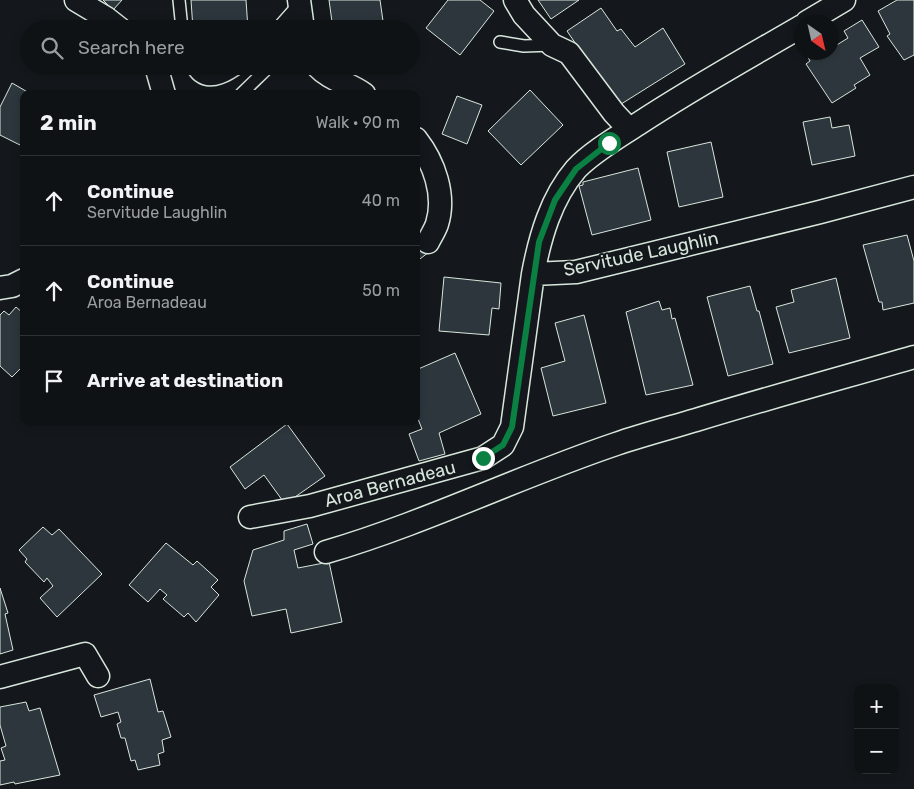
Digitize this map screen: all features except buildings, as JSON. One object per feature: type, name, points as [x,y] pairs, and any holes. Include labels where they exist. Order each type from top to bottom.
[{"type":"street","points":[[76,0],[109,20]]},
{"type":"street","points":[[515,0],[524,15],[552,45],[569,53],[614,113],[630,130]]},
{"type":"street","points":[[819,15],[844,0]]},
{"type":"street","points":[[300,2],[302,20]]},
{"type":"street","name":"Servitude Laughlin","points":[[794,31],[609,143],[576,169],[555,200],[539,242],[533,274],[576,272],[914,187]]},
{"type":"street","points":[[159,75],[163,90]]},
{"type":"street","points":[[329,75],[339,82],[359,90]]},
{"type":"street","points":[[420,145],[427,153],[437,180],[440,206],[437,225],[428,242]]},
{"type":"street","name":"Aroa Bernadeau","points":[[250,517],[310,506],[483,458],[503,445],[512,427],[533,274]]},
{"type":"street","points":[[0,288],[12,286],[20,282]]},
{"type":"street","points":[[326,552],[396,529],[497,488],[616,444],[781,394],[914,357]]},
{"type":"street","points":[[0,677],[85,654],[98,676]]},
{"type":"lane","points":[[179,0],[181,20]]},
{"type":"lane","points":[[285,20],[300,2]]},
{"type":"lane","points":[[500,42],[524,46],[552,45]]},
{"type":"lane","points":[[198,75],[212,80],[228,75]]},
{"type":"lane","points":[[244,90],[260,75]]},
{"type":"route","points":[[483,458],[503,445],[512,427],[539,242],[555,200],[576,169],[609,143]]}]
